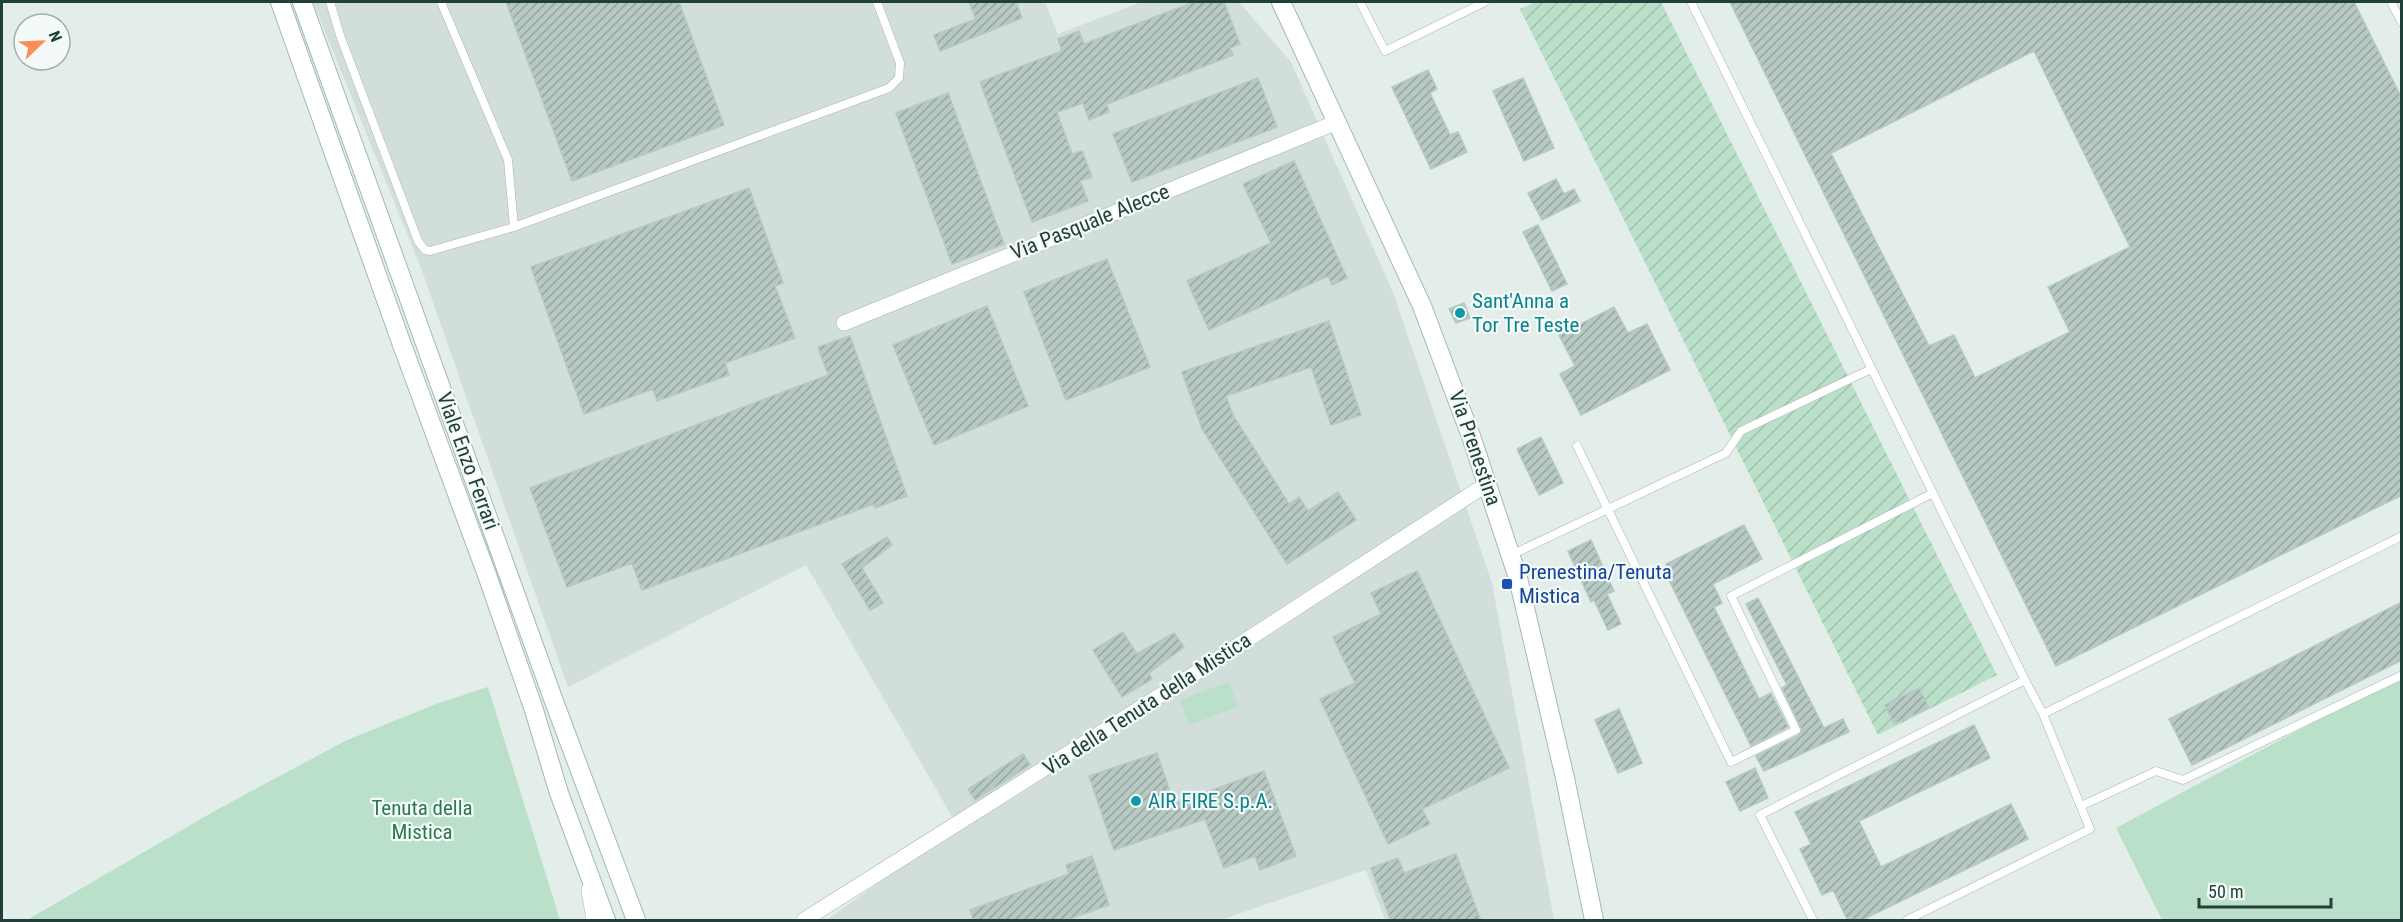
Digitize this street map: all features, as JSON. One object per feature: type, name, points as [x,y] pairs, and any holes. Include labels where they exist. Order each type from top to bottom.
[{"type":"main road","name":"Viale Enzo Ferrari","points":[[280,2],[400,342],[487,575],[585,866],[606,921]]},
{"type":"main road","name":"Viale Enzo Ferrari","points":[[302,2],[555,704],[636,921]]},
{"type":"main road","name":"Via Prenestina","points":[[1281,2],[1422,306],[1487,484],[1511,555],[1563,766],[1594,921]]},
{"type":"street","name":"Via Pasquale Alecce","points":[[844,323],[1337,122]]},
{"type":"street","name":"Via della Tenuta della Mistica","points":[[804,921],[1191,676],[1487,484]]},
{"type":"street","points":[[585,866],[594,921]]},
{"type":"lane","points":[[330,2],[341,38],[422,246],[430,251],[514,227],[888,88],[899,78],[900,63],[877,2]]},
{"type":"lane","points":[[441,2],[508,160],[514,227]]},
{"type":"lane","points":[[1360,2],[1385,51],[1485,2]]},
{"type":"lane","points":[[1691,2],[2043,714],[2090,829],[1907,921]]},
{"type":"lane","points":[[2391,2],[2402,23]]},
{"type":"lane","points":[[1511,555],[1726,453],[1740,431],[1871,369]]},
{"type":"lane","points":[[1577,446],[1731,762],[1796,730],[1731,596],[1933,493]]},
{"type":"lane","points":[[2043,714],[2402,536]]},
{"type":"lane","points":[[2081,806],[2156,771],[2183,780],[2402,675]]},
{"type":"lane","points":[[1813,921],[1760,815],[2025,680]]},
{"type":"shaded area","points":[[313,2],[1045,2],[1058,34],[1141,2],[1239,2],[1291,62],[1394,295],[1492,583],[1554,920],[1385,920],[1366,870],[1226,918],[1226,920],[827,920],[957,825],[806,565],[568,687],[421,268]]},
{"type":"green space","points":[[1535,2],[1661,2],[1997,675],[1878,735],[1520,9]]},
{"type":"green space","points":[[2401,675],[2401,920],[2162,920],[2116,828]]},
{"type":"green space","points":[[1229,682],[1238,707],[1189,725],[1180,700]]},
{"type":"green space","name":"Tenuta della Mistica","points":[[488,687],[560,920],[27,920],[218,809],[347,740],[436,704]]},
{"type":"building","points":[[506,2],[679,2],[724,125],[572,181]]},
{"type":"building","points":[[969,2],[1016,2],[1022,18],[940,51],[934,35],[976,19]]},
{"type":"building","points":[[1194,2],[1224,2],[1240,44],[1230,48],[1233,55],[1107,104],[1109,112],[1089,120],[1083,103],[1057,112],[1072,154],[1082,151],[1092,177],[1080,181],[1088,201],[1032,222],[980,82],[1062,51],[1058,39],[1079,31],[1084,44]]},
{"type":"building","points":[[1730,2],[2354,2],[2402,99],[2402,495],[2056,666]],"holes":[[[2034,51],[2130,247],[2048,287],[2070,332],[1975,378],[1954,335],[1929,346],[1831,153]]]},
{"type":"building","points":[[1428,70],[1437,89],[1430,93],[1450,135],[1458,132],[1467,152],[1431,169],[1392,87]]},
{"type":"building","points":[[1258,78],[1277,127],[1132,182],[1113,134]]},
{"type":"building","points":[[1523,78],[1554,148],[1524,161],[1493,91]]},
{"type":"building","points":[[948,93],[1004,244],[952,264],[896,113]]},
{"type":"building","points":[[1294,161],[1347,278],[1332,285],[1328,276],[1209,330],[1187,281],[1271,243],[1243,184]]},
{"type":"building","points":[[1556,179],[1564,194],[1574,189],[1580,201],[1542,220],[1528,193]]},
{"type":"building","points":[[749,188],[783,283],[775,286],[795,338],[725,363],[729,375],[657,401],[653,389],[584,414],[531,267]]},
{"type":"building","points":[[1538,225],[1567,284],[1552,291],[1523,232]]},
{"type":"building","points":[[1107,259],[1150,367],[1066,400],[1024,292]]},
{"type":"building","name":"Sant'Anna a Tor Tre Teste","points":[[1464,303],[1470,318],[1456,323],[1449,309]]},
{"type":"building","points":[[987,306],[1028,406],[934,445],[893,345]]},
{"type":"building","points":[[1614,307],[1628,333],[1647,324],[1670,370],[1581,415],[1560,374],[1575,366],[1559,335]]},
{"type":"building","points":[[1329,321],[1361,415],[1331,425],[1311,367],[1226,396],[1233,415],[1289,504],[1299,497],[1308,511],[1338,492],[1356,520],[1287,564],[1202,429],[1182,372]]},
{"type":"building","points":[[850,336],[907,496],[875,508],[874,504],[642,590],[632,563],[567,587],[530,488],[828,375],[818,347]]},
{"type":"building","points":[[1541,437],[1563,483],[1539,495],[1517,449]]},
{"type":"building","points":[[1744,525],[1762,559],[1713,584],[1722,603],[1714,607],[1759,699],[1771,693],[1788,727],[1751,746],[1666,574],[1670,572],[1666,564]]},
{"type":"building","points":[[887,537],[892,545],[862,568],[883,603],[870,610],[842,564]]},
{"type":"building","points":[[1591,540],[1614,591],[1607,594],[1621,624],[1608,630],[1594,600],[1591,602],[1568,551]]},
{"type":"building","points":[[1417,571],[1509,768],[1422,809],[1430,824],[1388,844],[1320,699],[1355,683],[1333,637],[1381,614],[1371,593]]},
{"type":"building","points":[[1758,598],[1824,728],[1843,719],[1849,732],[1764,771],[1756,756],[1799,735],[1802,730],[1782,688],[1787,685],[1746,604]]},
{"type":"building","points":[[2402,602],[2402,660],[2192,765],[2169,719]]},
{"type":"building","points":[[1123,632],[1137,654],[1174,633],[1184,647],[1149,673],[1152,679],[1122,697],[1093,650]]},
{"type":"building","points":[[1919,688],[1929,708],[1894,724],[1885,705]]},
{"type":"building","points":[[1619,709],[1642,763],[1618,773],[1595,720]]},
{"type":"building","points":[[1974,725],[1990,758],[1859,821],[1881,867],[2011,804],[2028,839],[1860,921],[1848,921],[1833,890],[1822,895],[1800,849],[1811,844],[1795,812]]},
{"type":"building","points":[[1157,753],[1174,804],[1264,771],[1296,856],[1260,870],[1255,856],[1224,868],[1205,819],[1114,850],[1089,776]]},
{"type":"building","points":[[1023,754],[1030,765],[975,800],[968,789]]},
{"type":"building","points":[[1755,768],[1768,798],[1740,811],[1726,782]]},
{"type":"building","points":[[1456,854],[1481,921],[1391,921],[1371,868],[1398,858],[1404,873]]},
{"type":"building","points":[[1092,856],[1109,905],[1064,921],[974,921],[970,910],[1069,874],[1066,865]]},
{"type":"place","name":"Sant'Anna a Tor Tre Teste","points":[[1460,313]]},
{"type":"place","name":"Prenestina/Tenuta Mistica","points":[[1507,584]]},
{"type":"place","name":"AIR FIRE S.p.A.","points":[[1136,801]]}]
